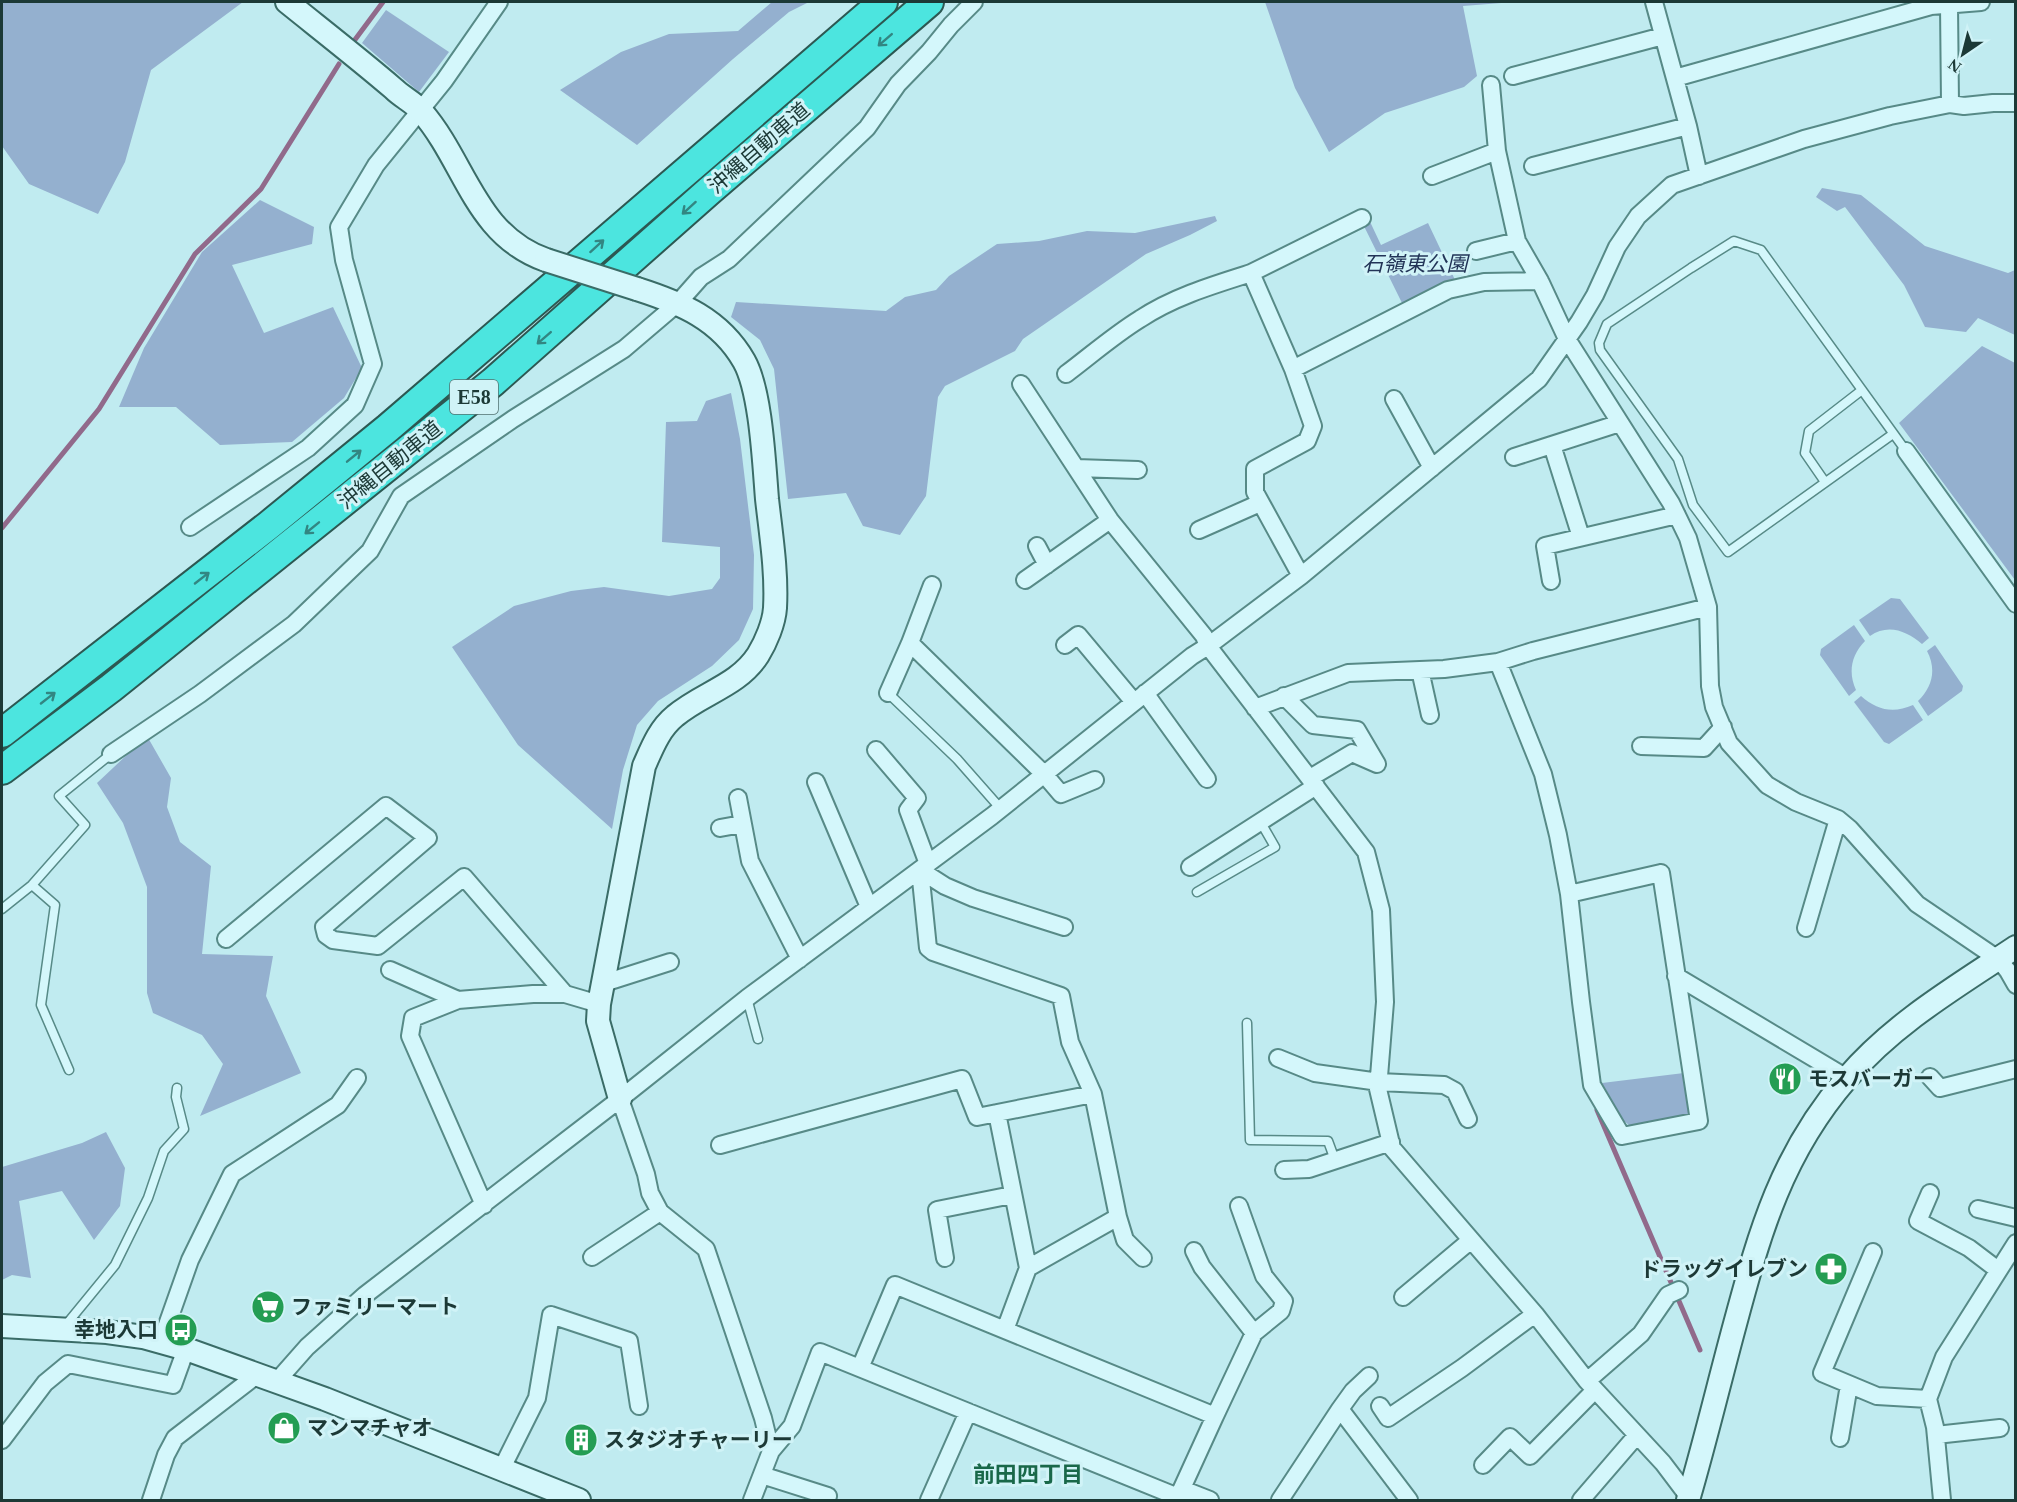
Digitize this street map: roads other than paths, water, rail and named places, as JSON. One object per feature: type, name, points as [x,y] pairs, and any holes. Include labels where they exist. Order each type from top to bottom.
[{"type":"highway","name":"沖縄自動車道","points":[[2,733],[388,429],[610,235],[883,2]]},
{"type":"highway","name":"沖縄自動車道","points":[[2,770],[111,688],[493,382],[709,191],[929,2]]},
{"type":"street","points":[[287,2],[420,110],[433,126],[463,179],[493,225],[518,246],[546,260],[678,303],[709,321],[729,341],[744,362],[754,390],[772,542],[775,609],[767,637],[750,666],[736,679],[674,716],[655,741],[644,766],[600,994],[598,1021],[650,1193],[660,1212],[706,1249],[763,1418],[771,1451]]},
{"type":"street","points":[[190,527],[308,448],[355,405],[373,364],[344,260],[339,227],[376,165],[444,81],[499,2]]},
{"type":"street","points":[[111,754],[200,694],[294,624],[370,551],[401,496],[513,419],[624,349],[678,303],[701,277],[729,259],[867,128],[897,84],[974,2]]},
{"type":"street","points":[[1654,2],[1688,126],[1699,176]]},
{"type":"street","points":[[1675,78],[1931,6],[1981,2]]},
{"type":"street","points":[[1949,5],[1950,104]]},
{"type":"street","points":[[1513,76],[1663,36]]},
{"type":"street","points":[[1491,85],[1497,151],[1517,241],[1540,281],[1567,339],[1677,515],[1688,538],[1708,607],[1710,686],[1714,707],[1729,743],[1767,786],[1796,802],[1838,819],[1850,829],[1917,904],[2007,953]]},
{"type":"street","points":[[152,1500],[166,1455],[175,1438],[268,1378],[308,1347],[365,1295],[484,1205],[747,998],[1001,809],[1139,697],[1300,576],[1539,379],[1595,295],[1617,247],[1638,216],[1672,185],[1804,140],[1890,116],[1950,104],[1964,106],[2016,103]]},
{"type":"street","points":[[1533,166],[1688,126]]},
{"type":"street","points":[[1432,176],[1497,151]]},
{"type":"street","points":[[1066,374],[1140,318],[1171,301],[1251,273],[1362,218]]},
{"type":"street","points":[[1476,250],[1517,241]]},
{"type":"street","points":[[1251,273],[1293,369],[1313,426],[1307,441],[1255,469],[1255,492],[1300,576]]},
{"type":"street","points":[[1293,369],[1448,290],[1484,282],[1540,281]]},
{"type":"street","points":[[1021,384],[1110,520],[1204,636],[1208,646],[1254,708],[1366,852],[1381,910],[1385,1002],[1378,1089],[1392,1149],[1535,1314],[1591,1386],[1663,1463],[1689,1500]]},
{"type":"street","points":[[1394,399],[1432,468]]},
{"type":"street","points":[[1514,457],[1620,423]]},
{"type":"street","points":[[1552,445],[1581,537]]},
{"type":"street","points":[[1906,451],[2016,604]]},
{"type":"street","points":[[1076,468],[1138,470]]},
{"type":"street","points":[[1199,530],[1260,503]]},
{"type":"street","points":[[1551,581],[1545,546],[1677,515]]},
{"type":"street","points":[[1025,580],[1110,520]]},
{"type":"street","points":[[1037,546],[1047,565]]},
{"type":"street","points":[[888,693],[932,585]]},
{"type":"street","points":[[1254,708],[1348,672],[1444,669],[1498,662],[1708,607]]},
{"type":"street","points":[[1077,635],[1139,697],[1207,779]]},
{"type":"street","points":[[910,643],[1044,774],[1061,794],[1095,780]]},
{"type":"street","points":[[1498,662],[1543,774],[1558,835],[1569,894],[1592,1085],[1622,1136],[1699,1121],[1661,873],[1569,894]]},
{"type":"street","points":[[1420,670],[1430,715]]},
{"type":"street","points":[[1190,867],[1260,821],[1352,753],[1377,764],[1357,730],[1313,725],[1284,696]]},
{"type":"street","points":[[1641,746],[1704,748],[1723,727]]},
{"type":"street","points":[[876,750],[917,798],[908,810],[924,867],[928,948],[933,952],[1061,996],[1070,1042],[1093,1094],[1118,1217],[1125,1240],[1143,1258]]},
{"type":"street","points":[[816,782],[869,908]]},
{"type":"street","points":[[738,798],[750,861],[800,959]]},
{"type":"street","points":[[226,939],[386,806],[428,838],[324,927],[326,935],[333,940],[378,946],[464,877],[565,994]]},
{"type":"street","points":[[1806,928],[1838,819]]},
{"type":"street","points":[[720,828],[742,824]]},
{"type":"street","points":[[924,867],[945,886],[973,898],[1064,927]]},
{"type":"street","points":[[2007,953],[2008,971],[2016,985]]},
{"type":"street","points":[[1689,1500],[1764,1222],[1785,1173],[1807,1134],[1847,1078],[1901,1027],[1953,987],[2007,953]]},
{"type":"street","points":[[484,1205],[410,1036],[413,1018],[458,1000],[533,994],[600,994],[670,962]]},
{"type":"street","points":[[390,970],[458,1000]]},
{"type":"street","points":[[1676,976],[1847,1078]]},
{"type":"street","points":[[1278,1058],[1316,1073],[1379,1082],[1444,1085],[1455,1091],[1468,1119]]},
{"type":"street","points":[[1930,1077],[1940,1088],[2016,1069]]},
{"type":"street","points":[[161,1342],[190,1260],[232,1174],[338,1106],[357,1078]]},
{"type":"street","points":[[720,1145],[962,1078],[977,1117],[1093,1094]]},
{"type":"street","points":[[997,1113],[1028,1268],[1005,1330]]},
{"type":"street","points":[[1284,1170],[1309,1169],[1391,1142]]},
{"type":"street","points":[[1930,1193],[1918,1221],[1969,1248],[1998,1270]]},
{"type":"street","points":[[945,1258],[937,1210],[1012,1195]]},
{"type":"street","points":[[752,1500],[771,1451],[792,1426],[820,1352],[968,1412],[1159,1495],[1178,1497],[1254,1333],[1281,1311],[1284,1301],[1264,1276],[1239,1206]]},
{"type":"street","points":[[1978,1209],[2016,1218]]},
{"type":"street","points":[[592,1257],[660,1212]]},
{"type":"street","points":[[1028,1268],[1118,1217]]},
{"type":"street","points":[[1403,1297],[1471,1240]]},
{"type":"street","points":[[1942,1500],[1936,1436],[1928,1399],[1944,1357],[2016,1243]]},
{"type":"street","points":[[1194,1251],[1202,1267],[1254,1333]]},
{"type":"street","points":[[1873,1252],[1822,1373],[1877,1396],[1928,1399]]},
{"type":"street","points":[[860,1368],[895,1285],[1215,1416]]},
{"type":"street","points":[[1483,1465],[1510,1437],[1530,1456],[1591,1386],[1641,1334],[1674,1292]]},
{"type":"street","points":[[1380,1406],[1388,1418],[1462,1368],[1535,1314]]},
{"type":"street","points":[[501,1470],[537,1398],[551,1315],[629,1341],[639,1406]]},
{"type":"street","points":[[2,1326],[107,1332],[186,1349],[268,1378],[501,1470],[548,1495],[579,1500]]},
{"type":"street","points":[[2,1440],[45,1383],[68,1364],[173,1385],[186,1349]]},
{"type":"street","points":[[1280,1500],[1340,1409],[1353,1391],[1369,1376]]},
{"type":"street","points":[[1840,1438],[1849,1385]]},
{"type":"street","points":[[1340,1409],[1409,1500]]},
{"type":"street","points":[[929,1500],[968,1412]]},
{"type":"street","points":[[1936,1436],[2000,1428]]},
{"type":"street","points":[[1581,1500],[1637,1435]]},
{"type":"street","points":[[762,1475],[828,1496]]},
{"type":"street","points":[[1182,1489],[1210,1500]]},
{"type":"lane","points":[[1893,434],[1728,552],[1694,505],[1678,459],[1600,350],[1599,343],[1607,324],[1734,241],[1761,250],[1906,451]]},
{"type":"lane","points":[[1825,482],[1805,453],[1809,431],[1862,390]]},
{"type":"lane","points":[[888,693],[957,759],[1001,809]]},
{"type":"lane","points":[[2,909],[32,885],[85,825],[59,796],[111,754]]},
{"type":"lane","points":[[1197,892],[1275,847],[1260,821]]},
{"type":"lane","points":[[32,885],[55,904],[41,1005],[69,1070]]},
{"type":"lane","points":[[747,998],[758,1039]]},
{"type":"lane","points":[[1247,1023],[1250,1140],[1328,1140],[1335,1160]]},
{"type":"lane","points":[[63,1328],[115,1265],[148,1198],[164,1151],[184,1130],[176,1097],[177,1088]]},
{"type":"waterway","points":[[354,41],[383,2]]},
{"type":"waterway","points":[[2,528],[99,409],[195,254],[261,189],[339,64]]},
{"type":"waterway","points":[[1597,1110],[1700,1350]]},
{"type":"place","name":"モスバーガー","points":[[1785,1079]]},
{"type":"place","name":"ドラッグイレブン","points":[[1831,1269]]},
{"type":"place","name":"ファミリーマート","points":[[268,1307]]},
{"type":"place","name":"幸地入口","points":[[181,1330]]},
{"type":"place","name":"マンマチャオ","points":[[284,1428]]},
{"type":"place","name":"スタジオチャーリー","points":[[581,1440]]},
{"type":"district","name":"前田四丁目","points":[[1028,1474]]},
{"type":"park label","name":"石嶺東公園","points":[[1415,264]]}]
